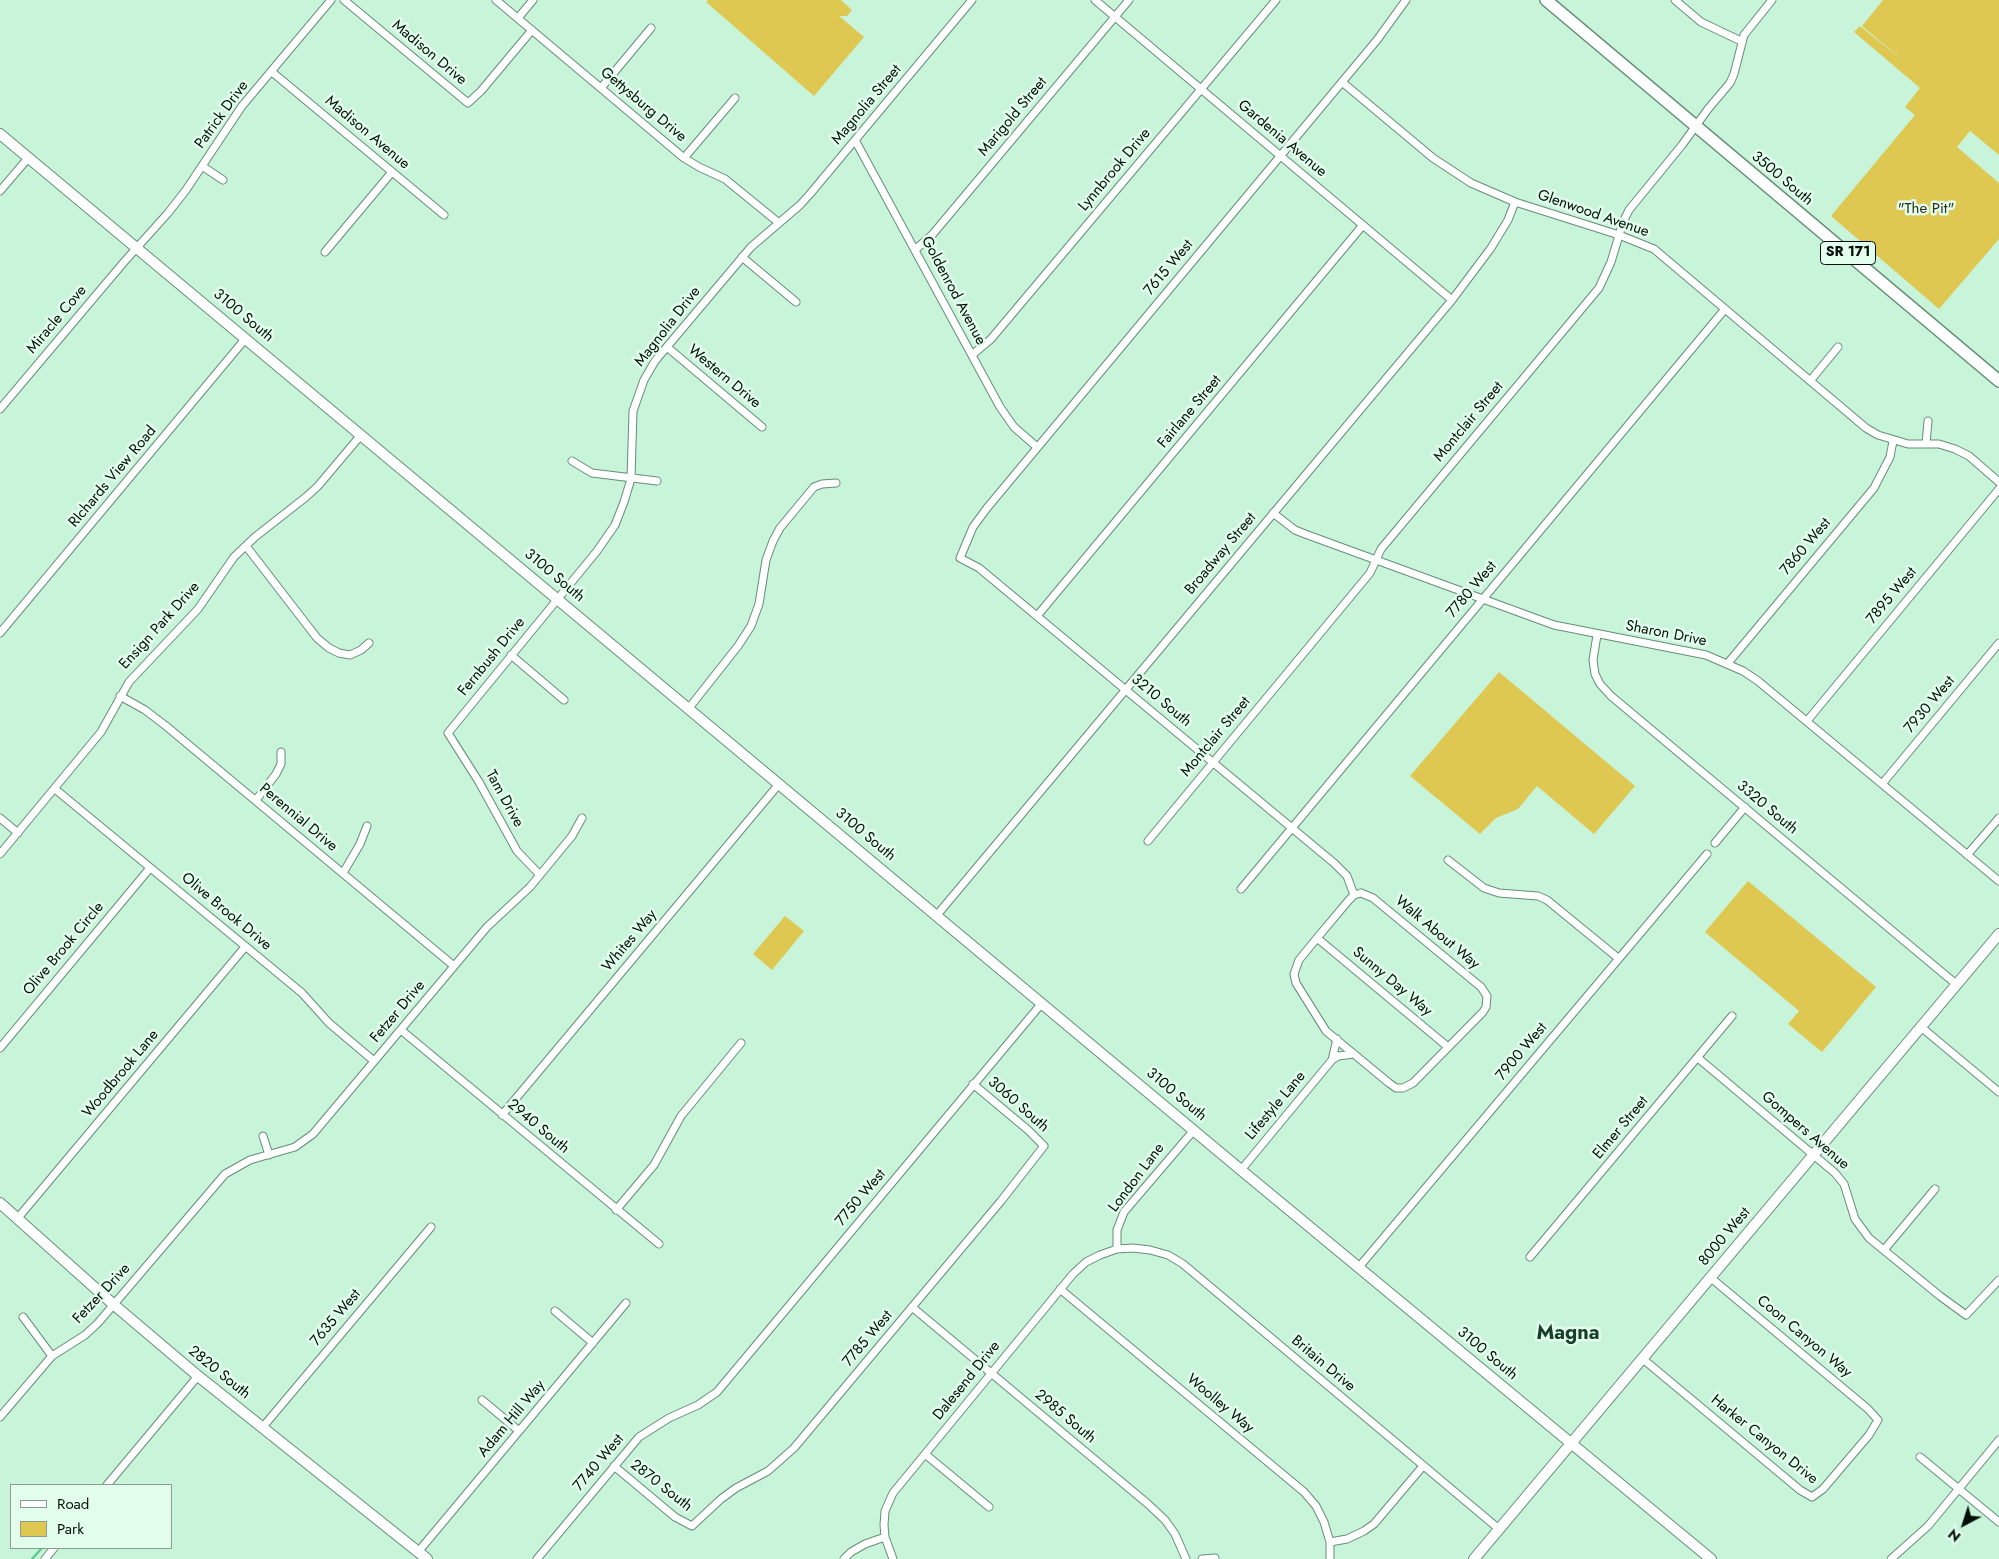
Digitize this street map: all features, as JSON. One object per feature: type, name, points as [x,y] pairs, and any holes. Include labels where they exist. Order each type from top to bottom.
[{"type":"main road","name":"3500 South","points":[[1546,0],[1999,381]]},
{"type":"street","name":"Patrick Drive","points":[[137,248],[168,212],[202,166],[242,106],[331,0]]},
{"type":"street","name":"Madison Drive","points":[[344,0],[468,103],[481,91],[532,30]]},
{"type":"street","name":"Gettysburg Drive","points":[[496,0],[684,158],[699,168],[725,179],[779,223]]},
{"type":"street","points":[[518,18],[533,0]]},
{"type":"street","name":"Magnolia Street","points":[[779,223],[800,205],[972,0]]},
{"type":"street","name":"Gardenia Avenue","points":[[1095,0],[1452,300]]},
{"type":"street","name":"Marigold Street","points":[[916,249],[932,236],[1130,0]]},
{"type":"street","name":"Lynnbrook Drive","points":[[972,355],[991,339],[1276,0]]},
{"type":"street","name":"7615 West","points":[[960,558],[980,517],[1377,40],[1406,0]]},
{"type":"street","points":[[1675,0],[1701,22],[1741,41]]},
{"type":"street","name":"Montclair Street","points":[[1148,841],[1370,573],[1380,549],[1599,288],[1611,262],[1629,210],[1730,83],[1734,74],[1741,41],[1748,28],[1772,0]]},
{"type":"street","points":[[601,88],[651,28]]},
{"type":"street","name":"Madison Avenue","points":[[272,72],[444,215]]},
{"type":"street","name":"Glenwood Avenue","points":[[1342,82],[1432,158],[1471,183],[1515,202],[1619,235],[1654,249],[1866,428],[1893,441],[1940,444],[1956,449],[1969,456],[1999,482]]},
{"type":"street","points":[[684,158],[735,98]]},
{"type":"street","name":"3100 South","points":[[0,134],[1358,1268],[1711,1559]]},
{"type":"street","name":"Goldenrod Avenue","points":[[855,140],[916,249],[1006,418],[1038,447]]},
{"type":"street","points":[[0,191],[28,157]]},
{"type":"street","points":[[202,166],[222,180]]},
{"type":"street","points":[[325,252],[392,172]]},
{"type":"street","name":"Broadway Street","points":[[937,915],[1452,300],[1491,248],[1508,220],[1515,202]]},
{"type":"street","name":"Magnolia Drive","points":[[557,599],[597,551],[615,525],[631,479],[633,411],[644,380],[655,361],[742,257],[763,234],[779,223]]},
{"type":"street","name":"Fairlane Street","points":[[1037,616],[1363,225]]},
{"type":"street","name":"Miracle Cove","points":[[0,409],[137,248]]},
{"type":"street","points":[[742,257],[796,302]]},
{"type":"street","name":"7780 West","points":[[1241,889],[1725,309]]},
{"type":"street","name":"RIchards View Road","points":[[0,633],[246,338]]},
{"type":"street","name":"Western Drive","points":[[667,347],[762,427]]},
{"type":"street","points":[[1810,381],[1838,347]]},
{"type":"street","points":[[1926,444],[1928,421]]},
{"type":"street","name":"Ensign Park Drive","points":[[0,854],[102,732],[120,696],[139,670],[198,609],[234,557],[318,486],[361,434]]},
{"type":"street","name":"7860 West","points":[[1728,663],[1874,488],[1890,457],[1893,441]]},
{"type":"street","points":[[572,462],[592,474],[657,481]]},
{"type":"street","points":[[689,708],[752,626],[759,604],[766,560],[780,528],[814,487],[822,484],[836,483]]},
{"type":"street","name":"7895 West","points":[[1807,721],[1999,489]]},
{"type":"street","name":"Sharon Drive","points":[[1273,513],[1295,530],[1554,626],[1684,650],[1728,663],[1758,681],[1999,881]]},
{"type":"street","points":[[246,546],[317,638],[329,648],[339,653],[350,655],[368,644]]},
{"type":"street","name":"3210 South","points":[[960,558],[979,568],[1293,828],[1347,876],[1358,894]]},
{"type":"street","name":"Fernbush Drive","points":[[448,733],[557,599]]},
{"type":"street","name":"3320 South","points":[[1597,635],[1593,660],[1595,674],[1600,684],[1611,696],[1956,984]]},
{"type":"street","name":"7930 West","points":[[1882,784],[1999,643]]},
{"type":"street","points":[[511,655],[564,700]]},
{"type":"street","name":"Perennial Drive","points":[[120,696],[159,720],[454,966]]},
{"type":"street","name":"Tam Drive","points":[[448,733],[484,790],[517,850],[540,875]]},
{"type":"street","points":[[256,800],[276,774],[280,764],[281,752]]},
{"type":"street","name":"Whites Way","points":[[502,1115],[780,784]]},
{"type":"street","name":"Olive Brook Drive","points":[[55,789],[302,993],[329,1023],[374,1062]]},
{"type":"street","points":[[1716,843],[1745,807]]},
{"type":"street","points":[[0,818],[18,833]]},
{"type":"street","name":"Fetzer Drive","points":[[0,1417],[52,1356],[85,1335],[98,1323],[220,1178],[234,1167],[250,1160],[295,1147],[305,1142],[487,927],[520,897],[540,875],[572,836],[582,818]]},
{"type":"street","points":[[1967,855],[1999,818]]},
{"type":"street","points":[[343,873],[360,844],[367,826]]},
{"type":"street","name":"7900 West","points":[[1358,1268],[1707,854]]},
{"type":"street","points":[[1448,860],[1484,888],[1499,893],[1538,896],[1547,900],[1618,958]]},
{"type":"street","name":"Olive Brook Circle","points":[[0,1048],[150,868]]},
{"type":"street","points":[[1358,894],[1299,960],[1294,974],[1296,983],[1326,1030],[1396,1088],[1403,1088],[1413,1083],[1448,1047]]},
{"type":"street","name":"Walk About Way","points":[[1358,894],[1373,898],[1485,992],[1488,1002],[1483,1012],[1448,1047]]},
{"type":"street","name":"8000 West","points":[[1474,1559],[1999,934]]},
{"type":"street","name":"Sunny Day Way","points":[[1317,938],[1448,1047]]},
{"type":"street","name":"Woodbrook Lane","points":[[17,1219],[246,947]]},
{"type":"street","name":"7750 West","points":[[698,1405],[717,1392],[1042,1003]]},
{"type":"street","name":"Elmer Street","points":[[1530,1258],[1732,1016]]},
{"type":"street","points":[[1922,1027],[1999,1092]]},
{"type":"street","name":"2940 South","points":[[401,1030],[658,1244]]},
{"type":"street","name":"Lifestyle Lane","points":[[1241,1170],[1332,1060],[1336,1039]]},
{"type":"street","points":[[616,1210],[654,1166],[681,1116],[741,1043]]},
{"type":"street","points":[[1332,1060],[1338,1056],[1354,1054]]},
{"type":"street","name":"Gompers Avenue","points":[[1698,1058],[1835,1174],[1844,1184],[1855,1218],[1869,1238],[1940,1296],[1966,1315],[1999,1280]]},
{"type":"street","name":"3060 South","points":[[973,1084],[1028,1130],[1044,1146]]},
{"type":"street","name":"London Lane","points":[[1118,1249],[1117,1230],[1124,1212],[1194,1130]]},
{"type":"street","points":[[263,1136],[269,1155]]},
{"type":"street","name":"7785 West","points":[[692,1526],[736,1488],[768,1471],[794,1448],[1032,1163],[1044,1146]]},
{"type":"street","points":[[1884,1250],[1935,1189]]},
{"type":"street","name":"2820 South","points":[[0,1203],[113,1304],[198,1376],[423,1556]]},
{"type":"street","name":"7635 West","points":[[262,1428],[431,1227]]},
{"type":"street","name":"Dalesend Drive","points":[[893,1559],[885,1537],[886,1511],[893,1493],[1073,1274],[1086,1262],[1118,1249]]},
{"type":"street","name":"Britain Drive","points":[[1118,1249],[1150,1250],[1168,1255],[1182,1264],[1499,1529]]},
{"type":"street","name":"Coon Canyon Way","points":[[1710,1278],[1868,1409],[1878,1420]]},
{"type":"street","name":"Woolley Way","points":[[1060,1289],[1304,1492],[1316,1506],[1324,1522],[1330,1542],[1330,1559]]},
{"type":"street","name":"Adam Hill Way","points":[[423,1556],[519,1431],[626,1303]]},
{"type":"street","name":"2985 South","points":[[912,1307],[1148,1504],[1165,1520],[1175,1534],[1186,1559]]},
{"type":"street","points":[[554,1311],[593,1343]]},
{"type":"street","points":[[23,1317],[52,1356]]},
{"type":"street","name":"Harker Canyon Drive","points":[[1643,1359],[1800,1490],[1812,1497],[1823,1489],[1869,1435],[1878,1420]]},
{"type":"street","points":[[108,1484],[198,1376]]},
{"type":"street","points":[[482,1400],[519,1431]]},
{"type":"street","name":"7740 West","points":[[536,1559],[639,1437],[669,1418],[698,1405]]},
{"type":"street","points":[[1892,1559],[1928,1526],[1999,1440]]},
{"type":"street","points":[[925,1454],[989,1507]]},
{"type":"street","points":[[1920,1457],[1999,1522]]},
{"type":"street","name":"2870 South","points":[[614,1466],[675,1517],[692,1526]]},
{"type":"street","points":[[1330,1542],[1347,1539],[1374,1524],[1423,1466]]},
{"type":"street","points":[[844,1559],[864,1544],[885,1537]]},
{"type":"street","points":[[45,1559],[53,1549]]},
{"type":"street","points":[[1202,1559],[1215,1558]]},
{"type":"green space","points":[[708,0],[841,0],[852,10],[847,16],[839,16],[864,37],[814,96],[706,2]]},
{"type":"green space","name":"\"The Pit\"","points":[[1883,0],[1999,0],[1999,155],[1970,131],[1957,147],[1999,183],[1999,239],[1939,309],[1831,216],[1915,115],[1905,107],[1920,88],[1854,32],[1860,26],[1905,62],[1862,26]]},
{"type":"green space","points":[[1499,672],[1635,786],[1594,834],[1537,786],[1518,809],[1496,818],[1480,834],[1410,776]]},
{"type":"green space","points":[[1748,881],[1876,987],[1822,1052],[1788,1024],[1799,1011],[1705,932]]},
{"type":"green space","points":[[785,916],[804,931],[772,970],[753,954]]},
{"type":"waterway","points":[[32,1559],[41,1549]]},
{"type":"district","name":"Magna","points":[[1568,1334]]}]
